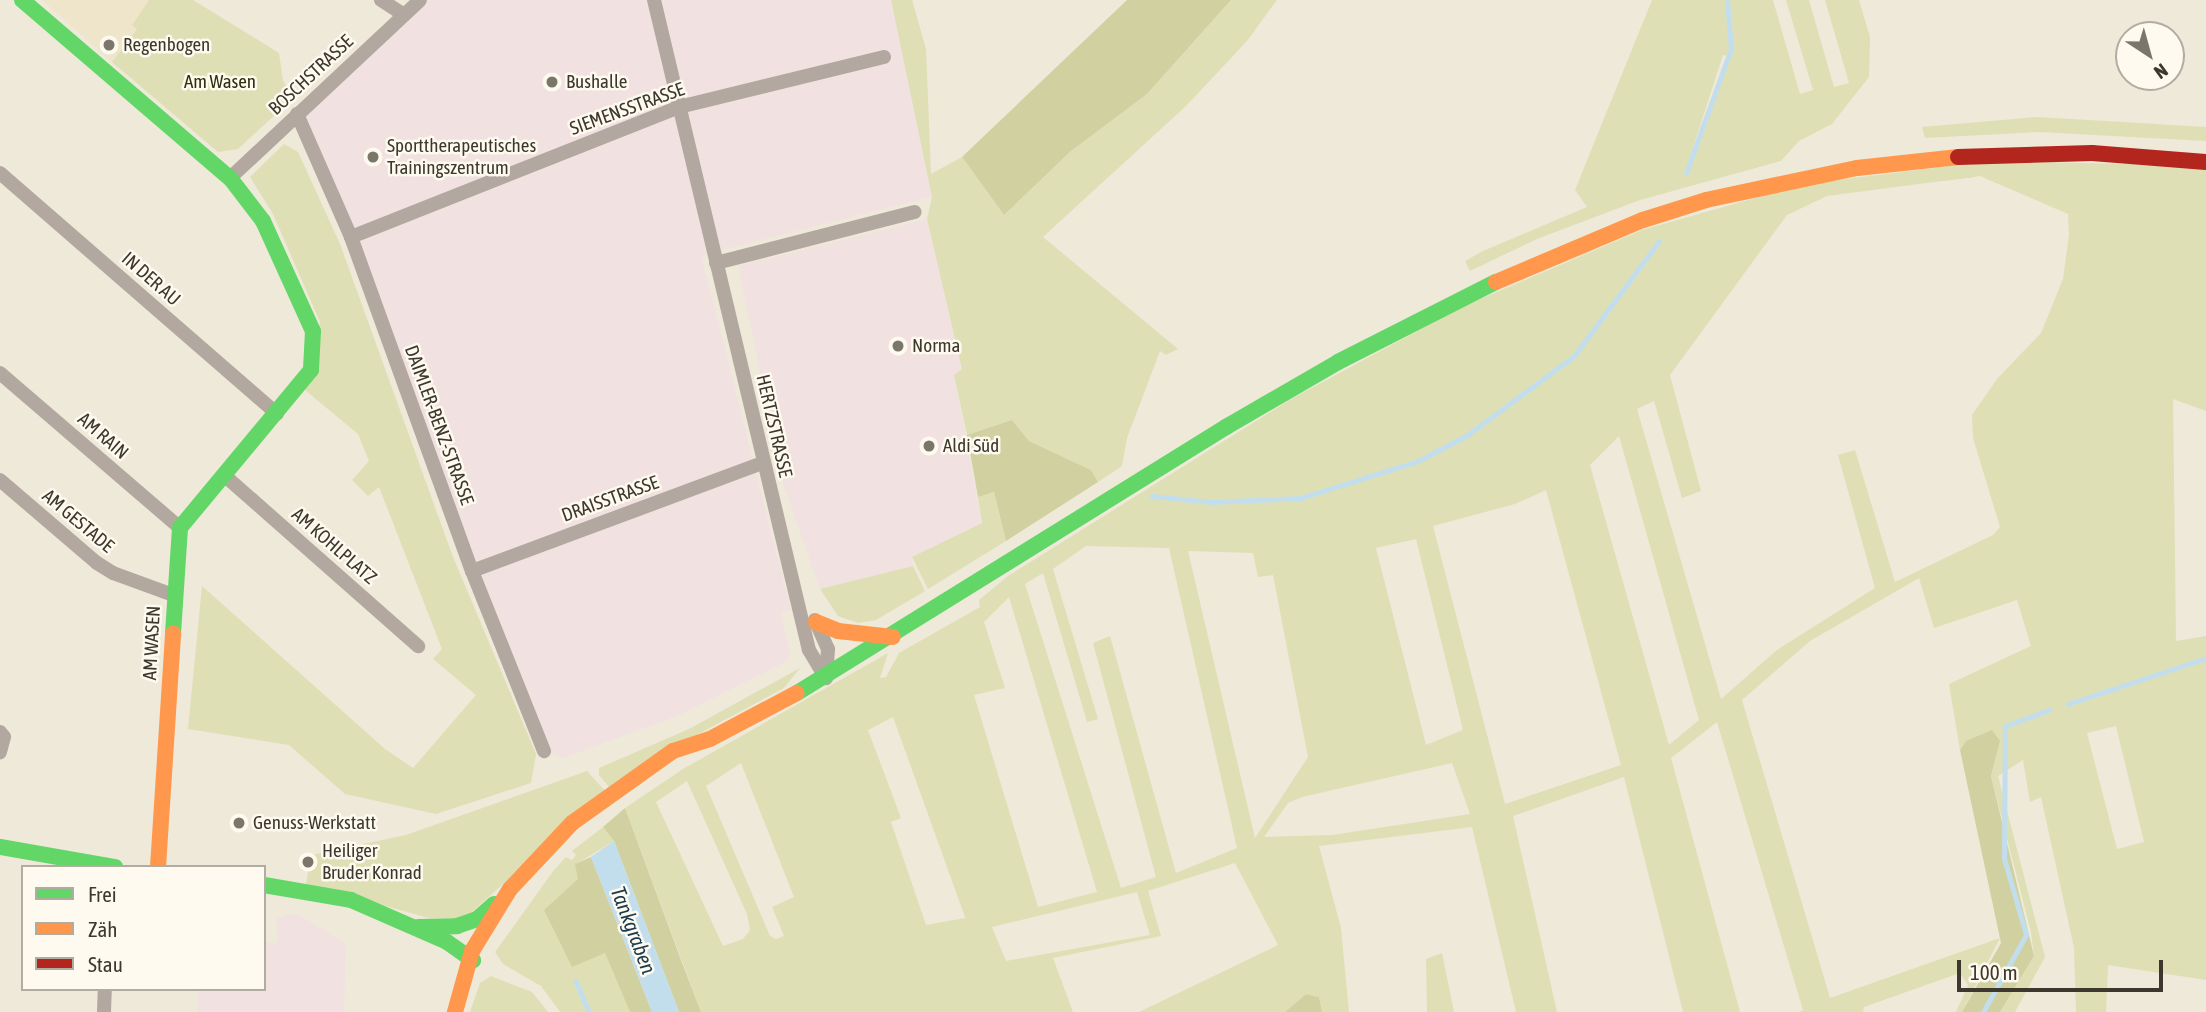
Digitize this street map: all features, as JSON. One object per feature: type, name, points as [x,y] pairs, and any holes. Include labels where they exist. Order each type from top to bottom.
[{"type":"main road","points":[[22,0],[230,178],[263,221],[313,331],[311,370],[180,528]]},
{"type":"main road","points":[[473,960],[489,947],[545,866],[579,834],[710,739],[826,678],[1338,362],[1479,289],[1643,220],[1777,183],[1932,159],[2052,152],[2206,162]]},
{"type":"main road","name":"AM WASEN","points":[[158,865],[180,528]]},
{"type":"main road","points":[[816,622],[838,631],[893,637]]},
{"type":"main road","points":[[414,927],[457,926],[477,919],[508,891],[572,823],[610,793],[673,751],[710,739]]},
{"type":"main road","points":[[0,848],[100,865]]},
{"type":"main road","points":[[266,885],[351,900],[414,927],[473,960]]},
{"type":"main road","points":[[455,1012],[473,960],[472,951],[508,891]]},
{"type":"street","points":[[381,0],[404,15]]},
{"type":"street","name":"BOSCHSTRASSE","points":[[230,178],[420,0]]},
{"type":"street","name":"HERTZSTRASSE","points":[[654,0],[762,463],[799,596],[810,657],[826,678]]},
{"type":"street","name":"SIEMENSSTRASSE","points":[[351,237],[679,107],[884,57]]},
{"type":"street","name":"DAIMLER-BENZ-STRASSE","points":[[297,114],[351,237],[472,571],[544,751]]},
{"type":"street","name":"IN DER AU","points":[[0,173],[277,414]]},
{"type":"street","points":[[716,263],[915,212]]},
{"type":"street","name":"AM RAIN","points":[[0,373],[180,528]]},
{"type":"street","name":"DRAISSTRASSE","points":[[472,571],[762,463]]},
{"type":"street","name":"AM KOHLPLATZ","points":[[224,475],[418,646]]},
{"type":"street","name":"AM GESTADE","points":[[0,480],[113,573],[176,596]]},
{"type":"street","name":"HERTZSTRASSE","points":[[799,596],[816,622],[828,649],[826,678]]},
{"type":"street","points":[[0,732],[4,737],[0,752]]},
{"type":"street","points":[[104,1012],[105,991]]},
{"type":"shaded area","name":"Regenbogen","points":[[42,0],[149,0],[132,25],[137,28],[112,62]]},
{"type":"shaded area","points":[[421,0],[891,0],[932,197],[701,255],[791,610],[781,613],[790,655],[786,662],[677,716],[563,758],[553,754],[477,574],[297,114]]},
{"type":"shaded area","points":[[927,219],[962,369],[954,375],[982,523],[912,557],[913,566],[820,589],[784,486],[738,266]]},
{"type":"shaded area","points":[[288,914],[298,914],[346,944],[344,1012],[197,1012],[198,991],[266,991],[266,942],[277,943],[277,919]]},
{"type":"green space","name":"Am Wasen","points":[[149,0],[193,0],[279,53],[283,81],[294,97],[238,149],[218,152],[112,62],[137,29],[132,25]]},
{"type":"green space","points":[[891,0],[912,0],[926,49],[931,174],[962,157],[1004,215],[1071,151],[1147,94],[1231,0],[1277,0],[1247,41],[1186,106],[1043,237],[1178,349],[1166,355],[1160,351],[1127,438],[1122,466],[1098,482],[1091,470],[1029,441],[1012,420],[967,435],[954,375],[962,369],[927,219],[932,197]]},
{"type":"green space","points":[[1127,0],[1231,0],[1147,94],[1071,151],[1004,215],[962,157]]},
{"type":"green space","points":[[1652,0],[1773,0],[1800,94],[1813,90],[1786,0],[1809,0],[1834,87],[1849,83],[1825,0],[1859,0],[1870,37],[1869,77],[1832,124],[1799,141],[1781,161],[1640,200],[1537,239],[1470,271],[1465,261],[1483,251],[1587,207],[1575,190]],"holes":[[[1723,55],[1731,57],[1691,163],[1689,160]]]},
{"type":"green space","points":[[2038,117],[2206,127],[2206,141],[2039,132],[1925,138],[1922,127]]},
{"type":"green space","points":[[284,144],[298,152],[340,244],[453,557],[536,754],[531,783],[436,814],[345,794],[289,745],[188,729],[202,586],[385,749],[413,768],[476,695],[433,659],[442,649],[379,487],[368,496],[352,480],[369,461],[358,434],[305,390],[320,322],[273,214],[250,177]]},
{"type":"green space","points":[[1990,161],[2180,165],[2206,170],[2206,411],[2173,399],[2176,641],[2206,636],[2206,980],[2108,965],[2106,1012],[2076,1012],[2074,948],[2041,797],[2030,802],[2023,760],[1998,776],[2045,957],[2015,1012],[2000,1012],[2034,956],[2031,932],[1991,776],[2000,741],[1966,741],[1960,750],[1949,684],[2031,646],[2017,600],[1934,628],[1919,578],[1810,641],[1742,700],[1830,998],[2000,938],[1962,1012],[1956,1012],[1968,985],[1960,973],[1864,1007],[1863,1012],[1799,1012],[1803,1010],[1717,722],[1671,758],[1740,1012],[1683,1012],[1624,777],[1513,816],[1557,1012],[1516,1012],[1472,827],[1319,846],[1341,928],[1349,1012],[1322,1012],[1319,997],[1306,994],[1285,1012],[1139,1012],[1278,945],[1235,863],[1148,891],[1161,936],[1053,958],[1073,1012],[701,1012],[625,808],[683,769],[888,653],[880,678],[886,677],[899,653],[980,607],[979,600],[1008,576],[1291,399],[1464,306],[1642,230],[1805,184]],"holes":[[[1980,176],[2068,214],[2069,235],[2063,279],[2041,333],[1997,379],[1972,415],[1973,438],[2000,527],[1993,535],[1895,582],[1855,450],[1838,455],[1875,588],[1777,650],[1721,699],[1637,409],[1654,401],[1682,498],[1701,491],[1670,375],[1787,215],[1827,196]],[[1619,436],[1699,720],[1669,745],[1590,465]],[[1546,490],[1621,765],[1505,804],[1433,526],[1515,504]],[[1416,539],[1463,730],[1426,745],[1376,548]],[[1086,546],[1169,548],[1237,848],[1176,873],[1110,636],[1093,643],[1156,877],[1121,888],[1025,584],[1043,573],[1087,722],[1098,719],[1053,569]],[[1188,551],[1253,553],[1258,577],[1273,575],[1308,757],[1255,838]],[[1009,597],[1097,892],[1038,907],[974,695],[1005,688],[984,622]],[[893,717],[965,918],[926,925],[891,822],[901,818],[868,730]],[[2116,726],[2144,842],[2117,849],[2087,733]],[[741,763],[794,897],[772,907],[784,936],[776,939],[770,936],[706,786]],[[1452,763],[1470,814],[1332,835],[1264,837],[1288,803],[1302,797]],[[687,781],[747,914],[750,930],[743,939],[723,946],[656,802]],[[1137,892],[1150,935],[1006,961],[992,927]]]},
{"type":"green space","points":[[1012,420],[1029,441],[1091,470],[1098,482],[1006,541],[994,492],[978,497],[967,435]]},
{"type":"green space","points":[[994,492],[1006,541],[928,589],[912,557],[982,523],[978,497]]},
{"type":"green space","points":[[913,566],[925,591],[876,620],[858,623],[838,616],[820,589]]},
{"type":"green space","points":[[800,668],[784,688],[665,752],[610,788],[599,775],[599,768],[689,729]]},
{"type":"green space","points":[[1992,730],[2000,741],[1991,776],[2034,956],[2000,1012],[1962,1012],[2001,943],[1960,750],[1966,741]]},
{"type":"green space","points":[[587,771],[606,792],[464,919],[429,918],[306,884],[311,855],[406,835]]},
{"type":"green space","points":[[625,808],[701,1012],[679,1012],[614,841],[603,827]]},
{"type":"green space","points":[[603,827],[614,841],[576,864],[630,1012],[560,1012],[541,986],[503,964],[495,952],[554,870],[566,857],[572,860],[576,855],[572,851]]},
{"type":"green space","points":[[591,857],[652,1012],[630,1012],[605,953],[572,967],[544,910],[578,879],[575,864]]},
{"type":"green space","points":[[1442,953],[1454,1012],[1427,1012],[1426,959]]},
{"type":"green space","points":[[491,976],[532,992],[548,1012],[470,1012],[480,983]]},
{"type":"green space","points":[[1306,994],[1319,997],[1322,1012],[1285,1012]]},
{"type":"water","name":"Tankgraben","points":[[614,841],[679,1012],[652,1012],[591,857]]},
{"type":"waterway","points":[[1686,173],[1731,49],[1727,0]]},
{"type":"waterway","points":[[1152,496],[1212,502],[1301,498],[1418,461],[1466,436],[1574,356],[1659,241]]},
{"type":"waterway","points":[[2068,704],[2206,658]]},
{"type":"waterway","points":[[1983,1012],[2026,935],[2004,859],[2005,726],[2049,710]]},
{"type":"waterway","points":[[576,981],[589,1012]]},
{"type":"traffic: fast","points":[[22,0],[230,178],[263,221],[313,331],[311,370],[180,528],[173,633]]},
{"type":"traffic: fast","points":[[797,693],[1226,427],[1338,362],[1496,282]]},
{"type":"traffic: fast","points":[[0,847],[104,865]]},
{"type":"traffic: fast","points":[[266,885],[351,900],[447,942],[473,960]]},
{"type":"traffic: fast","points":[[418,927],[457,926],[477,919],[494,904]]},
{"type":"traffic: slow","points":[[1496,282],[1643,220],[1706,200],[1857,168],[1958,157]]},
{"type":"traffic: slow","points":[[816,622],[838,631],[893,637]]},
{"type":"traffic: slow","points":[[158,865],[173,633]]},
{"type":"traffic: slow","points":[[455,1012],[472,951],[510,889],[572,823],[673,751],[710,739],[797,693]]},
{"type":"traffic: jam","points":[[1958,157],[2092,153],[2206,162]]},
{"type":"place","name":"Regenbogen","points":[[109,45]]},
{"type":"place","name":"Bushalle","points":[[552,82]]},
{"type":"place","name":"Sporttherapeutisches Trainingszentrum","points":[[373,157]]},
{"type":"place","name":"Norma","points":[[898,346]]},
{"type":"place","name":"Aldi Süd","points":[[929,446]]},
{"type":"place","name":"Genuss-Werkstatt","points":[[239,823]]},
{"type":"place","name":"Heiliger Bruder Konrad","points":[[308,862]]}]
